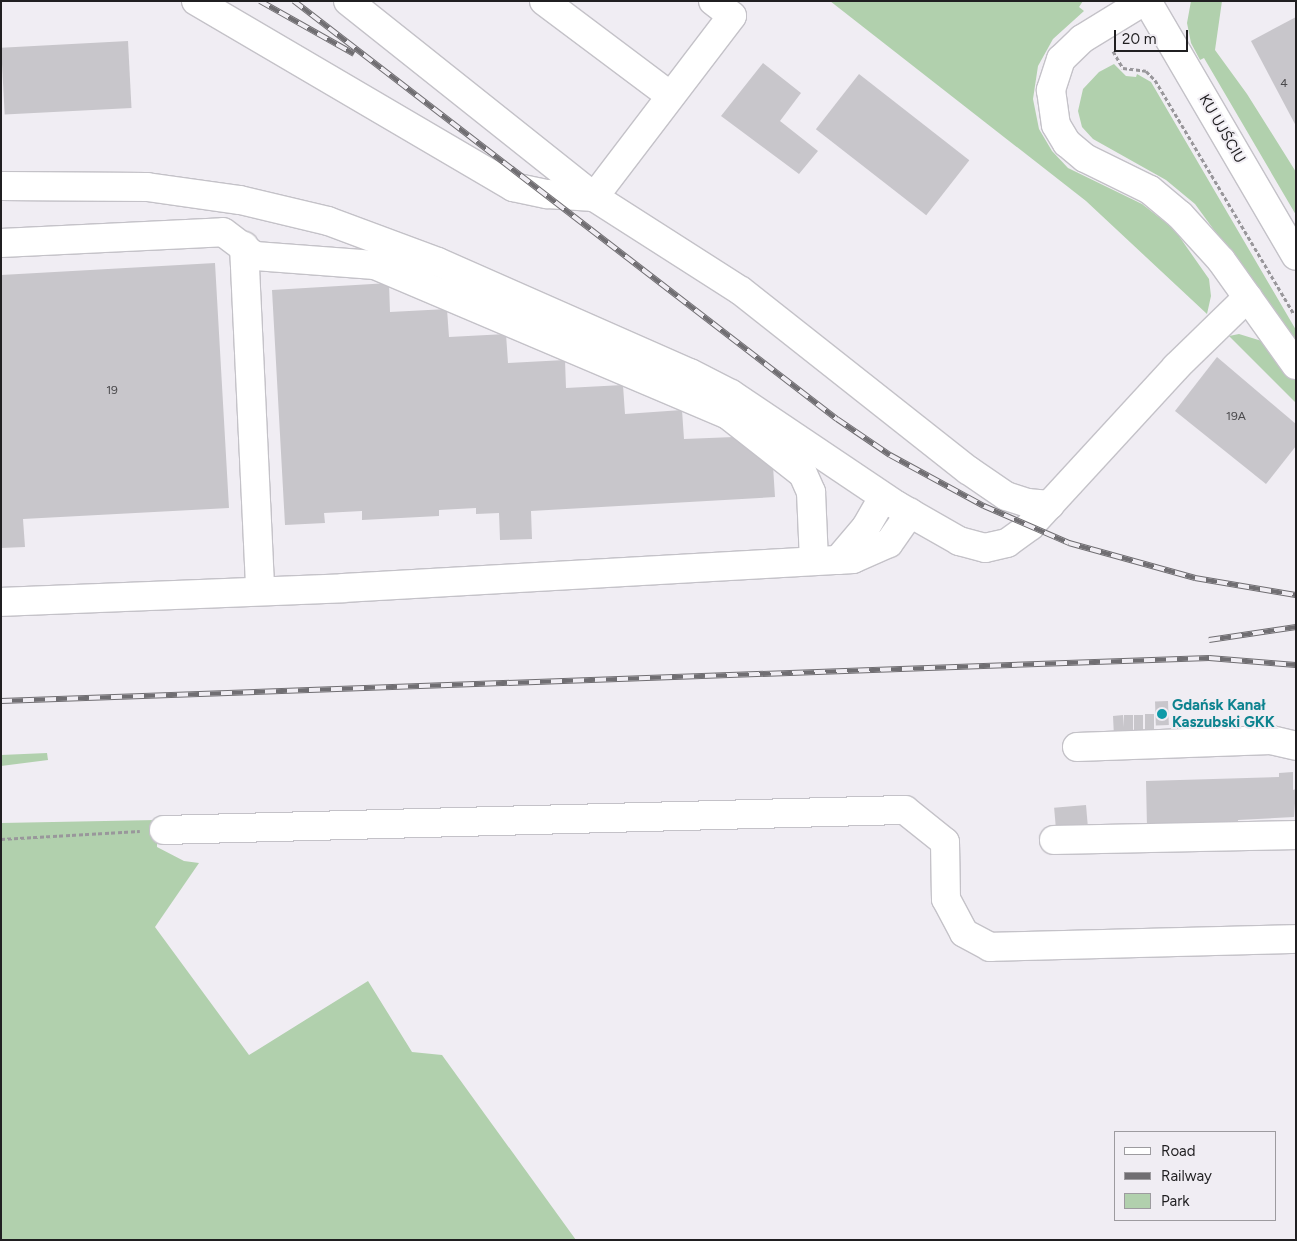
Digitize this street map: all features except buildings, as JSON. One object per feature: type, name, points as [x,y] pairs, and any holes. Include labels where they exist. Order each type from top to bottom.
[{"type":"street","points":[[196,1],[513,188],[547,194],[594,197]]},
{"type":"street","points":[[348,1],[594,197],[741,291],[983,480],[1006,496],[1027,503],[1050,505]]},
{"type":"street","points":[[544,1],[669,95]]},
{"type":"street","points":[[594,197],[669,95],[732,16],[713,1]]},
{"type":"street","points":[[1146,1],[1098,28],[1074,46],[1056,68],[1051,101],[1062,135],[1085,158],[1160,196],[1198,234],[1248,297],[1296,365]]},
{"type":"street","name":"KU UJŚCIU","points":[[1146,1],[1296,256]]},
{"type":"street","points":[[1,186],[147,187],[240,200],[328,221],[438,262],[690,373],[732,394],[883,497],[959,541],[985,548],[1007,543],[1018,536],[1050,505],[1176,367],[1248,297]]},
{"type":"street","points":[[1,243],[223,232],[256,256],[275,260],[375,265],[728,416],[803,474],[810,492],[826,560]]},
{"type":"street","points":[[244,246],[260,591]]},
{"type":"street","points":[[826,560],[866,527],[883,497]]},
{"type":"street","points":[[1,602],[260,591],[853,559],[889,543],[910,513]]},
{"type":"street","points":[[1077,747],[1271,740],[1296,746]]},
{"type":"street","points":[[164,830],[905,810],[945,842],[946,900],[964,933],[990,948],[1296,939]]},
{"type":"street","points":[[1054,840],[1296,835]]},
{"type":"path","points":[[1098,28],[1123,68],[1146,71],[1155,80],[1296,317]]},
{"type":"path","points":[[1,840],[164,830]]},
{"type":"green space","points":[[830,1],[1083,1],[1079,7],[1084,11],[1053,39],[1038,66],[1033,99],[1039,129],[1052,151],[1068,168],[1142,204],[1174,229],[1209,279],[1211,296],[1207,314],[1086,201]]},
{"type":"green space","points":[[1191,1],[1222,1],[1215,50],[1247,94],[1296,172],[1296,215],[1204,58],[1200,60],[1191,43],[1187,23]]},
{"type":"green space","points":[[1114,64],[1126,76],[1136,77],[1137,74],[1151,82],[1296,330],[1296,342],[1195,204],[1166,180],[1093,139],[1082,127],[1078,111],[1083,89],[1099,72]]},
{"type":"green space","points":[[1239,334],[1265,342],[1296,378],[1296,403],[1229,336]]},
{"type":"green space","points":[[47,753],[48,760],[1,766],[1,755]]},
{"type":"green space","points":[[157,820],[157,847],[184,861],[199,863],[155,927],[249,1055],[368,981],[412,1052],[442,1055],[576,1240],[1,1240],[1,823]]},
{"type":"railway","points":[[260,1],[354,54]]},
{"type":"railway","points":[[294,1],[837,419],[890,455],[984,506],[1069,543],[1195,578],[1296,595]]},
{"type":"railway","points":[[1209,640],[1296,627]]},
{"type":"railway","points":[[1,701],[1209,658],[1296,665]]},
{"type":"place","name":"Gdańsk Kanał Kaszubski GKK","points":[[1162,714]]}]
